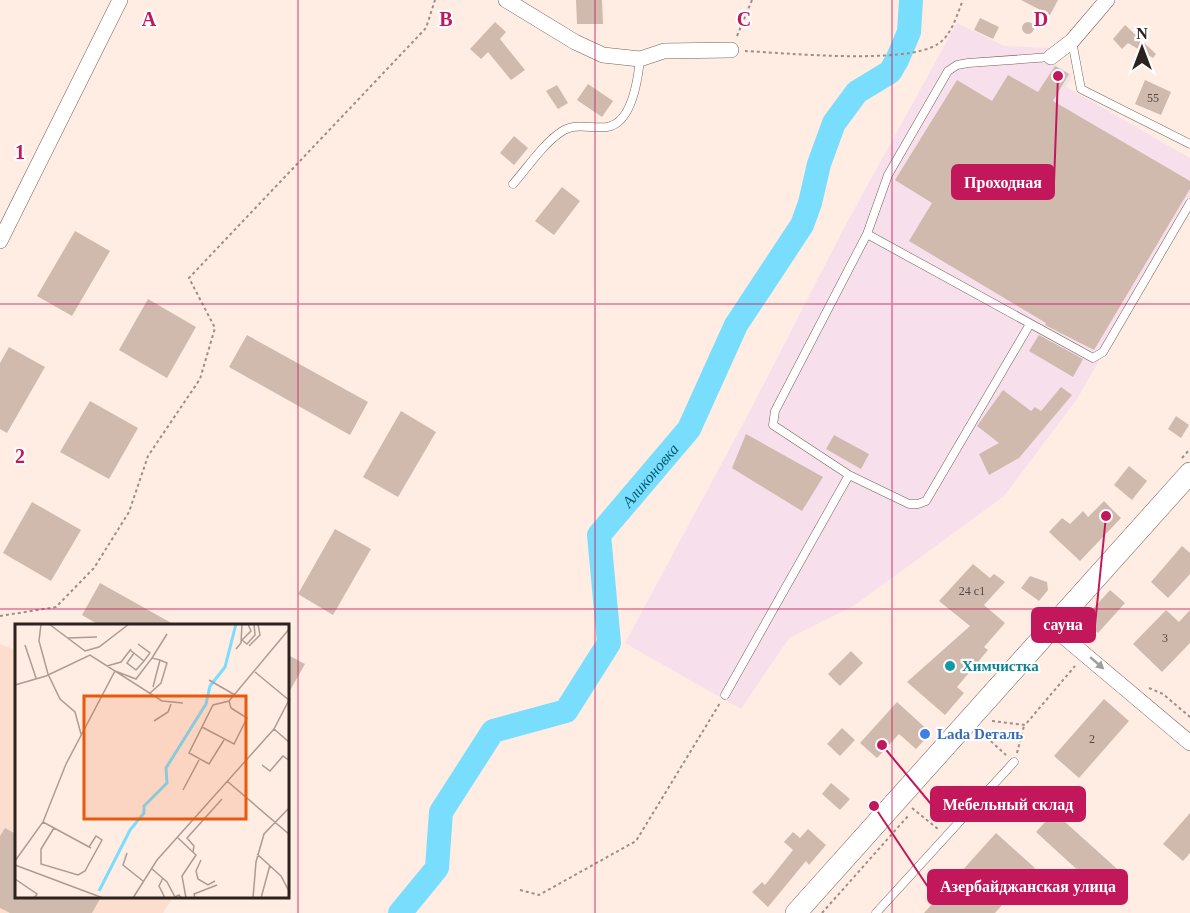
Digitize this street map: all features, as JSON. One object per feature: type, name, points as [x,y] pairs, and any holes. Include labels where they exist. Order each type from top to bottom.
[{"type":"main road","points":[[796,913],[1190,473]]},
{"type":"street","points":[[0,241],[120,0]]},
{"type":"street","points":[[506,0],[575,42],[603,55],[640,59],[664,51],[731,50]]},
{"type":"street","points":[[1051,57],[1072,41],[1107,0]]},
{"type":"street","points":[[1051,626],[1190,743]]},
{"type":"lane","points":[[1072,41],[1081,89],[1190,144]]},
{"type":"lane","points":[[1030,324],[926,501],[909,504],[849,475],[776,430],[772,418],[867,234],[888,175],[948,71],[957,65],[968,63],[1051,57]]},
{"type":"lane","points":[[513,184],[561,131],[575,126],[609,127],[621,119],[631,101],[640,59]]},
{"type":"lane","points":[[867,234],[1087,357],[1098,357],[1190,203]]},
{"type":"lane","points":[[725,695],[849,475]]},
{"type":"lane","points":[[876,913],[1014,762]]},
{"type":"path","points":[[0,616],[56,607],[94,568],[129,512],[148,456],[200,379],[215,328],[189,278],[426,28],[435,0]]},
{"type":"path","points":[[752,0],[731,50],[876,57],[924,50],[944,39],[963,0]]},
{"type":"path","points":[[1019,744],[1024,725],[1093,645],[1091,633],[1081,625],[1080,617]]},
{"type":"path","points":[[1143,686],[1162,694],[1190,717]]},
{"type":"path","points":[[520,890],[539,895],[636,841],[725,695]]},
{"type":"path","points":[[992,721],[1024,725]]},
{"type":"path","points":[[982,733],[1014,762]]},
{"type":"path","points":[[914,809],[945,835]]},
{"type":"shaded area","points":[[957,23],[1004,46],[1049,48],[1055,64],[1072,75],[1066,87],[1190,158],[1190,201],[1077,399],[1004,496],[855,605],[789,638],[741,709],[625,643],[750,411],[844,228]]},
{"type":"shaded area","points":[[0,644],[15,650],[15,898],[172,898],[163,913],[0,913]]},
{"type":"building","points":[[576,0],[602,0],[603,24],[577,24]]},
{"type":"building","points":[[1021,0],[1058,0],[1050,15]]},
{"type":"building","points":[[980,18],[999,27],[993,39],[974,30]]},
{"type":"building","points":[[495,22],[506,32],[500,39],[525,70],[511,80],[488,52],[481,59],[470,49]]},
{"type":"building","points":[[1028,22],[1034,28],[1028,34],[1022,28]]},
{"type":"building","points":[[1125,25],[1156,54],[1153,58],[1128,43],[1122,49],[1113,39]]},
{"type":"building","points":[[1055,66],[1069,74],[1053,101],[1190,181],[1190,189],[1094,350],[1045,325],[1046,323],[909,241],[932,203],[895,180],[957,80],[992,101],[1008,75],[1038,92]]},
{"type":"building","points":[[1145,80],[1171,92],[1161,115],[1135,104]]},
{"type":"building","points":[[588,84],[613,101],[602,117],[577,100]]},
{"type":"building","points":[[557,85],[568,103],[558,109],[546,91]]},
{"type":"building","points":[[514,136],[528,148],[514,165],[500,153]]},
{"type":"building","points":[[562,187],[580,201],[554,235],[535,221]]},
{"type":"building","points":[[75,231],[110,251],[72,316],[37,296]]},
{"type":"building","points":[[148,299],[196,327],[167,378],[119,350]]},
{"type":"building","points":[[247,335],[368,402],[350,435],[229,367]]},
{"type":"building","points":[[1039,335],[1083,359],[1073,377],[1029,351]]},
{"type":"building","points":[[9,347],[45,367],[7,433],[0,429],[0,363]]},
{"type":"building","points":[[1061,387],[1072,395],[1019,458],[989,475],[979,454],[999,443],[977,426],[1003,390],[1031,411],[1035,407],[1041,411]]},
{"type":"building","points":[[90,401],[138,428],[109,479],[60,452]]},
{"type":"building","points":[[401,411],[436,432],[398,497],[363,477]]},
{"type":"building","points":[[1176,416],[1189,425],[1181,438],[1168,429]]},
{"type":"building","points":[[746,434],[823,477],[802,511],[732,468]]},
{"type":"building","points":[[834,435],[869,454],[861,469],[826,449]]},
{"type":"building","points":[[1129,466],[1147,481],[1132,500],[1114,485]]},
{"type":"building","points":[[1104,501],[1121,518],[1080,561],[1049,532],[1062,518],[1070,524],[1083,511],[1088,517]]},
{"type":"building","points":[[32,502],[81,530],[51,581],[3,553]]},
{"type":"building","points":[[335,529],[371,549],[333,615],[298,594]]},
{"type":"building","points":[[1182,546],[1190,553],[1190,574],[1168,598],[1151,582]]},
{"type":"building","points":[[973,564],[990,578],[994,574],[1005,582],[984,605],[1005,623],[984,647],[988,650],[957,687],[964,693],[945,715],[907,682],[970,626],[939,601]]},
{"type":"building","points":[[1030,576],[1047,582],[1048,590],[1039,601],[1021,588]]},
{"type":"building","points":[[100,583],[173,624],[97,624],[82,615]]},
{"type":"building","points":[[1110,590],[1125,603],[1098,633],[1083,620]]},
{"type":"building","points":[[1166,610],[1179,622],[1190,610],[1190,643],[1162,672],[1133,644]]},
{"type":"building","points":[[851,651],[863,663],[840,686],[828,674]]},
{"type":"building","points":[[290,656],[305,664],[290,690]]},
{"type":"building","points":[[1104,699],[1129,721],[1079,778],[1054,756]]},
{"type":"building","points":[[897,702],[931,733],[916,749],[899,734],[877,758],[860,743]]},
{"type":"building","points":[[842,728],[855,740],[840,756],[827,744]]},
{"type":"building","points":[[831,783],[850,799],[840,810],[822,794]]},
{"type":"building","points":[[1054,812],[1125,876],[1107,897],[1036,832]]},
{"type":"building","points":[[1190,813],[1190,853],[1183,861],[1163,844]]},
{"type":"building","points":[[5,828],[15,833],[15,898],[100,898],[92,913],[10,913],[0,908],[0,836]]},
{"type":"building","points":[[808,829],[826,845],[809,865],[806,861],[768,907],[752,892],[762,882],[765,885],[793,850],[784,842],[793,832],[800,838]]},
{"type":"building","points":[[996,833],[1035,868],[995,913],[924,913]]},
{"type":"waterway","name":"Аликоновка","points":[[400,913],[437,868],[441,812],[493,731],[566,711],[609,643],[599,535],[689,429],[736,325],[802,225],[810,203],[819,164],[834,123],[857,92],[890,72],[897,60],[909,32],[911,0]]},
{"type":"place","name":"Проходная","points":[[1058,76]]},
{"type":"place","name":"сауна","points":[[1106,516]]},
{"type":"place","name":"Химчистка","points":[[950,666]]},
{"type":"place","name":"Lada Dеталь","points":[[925,734]]},
{"type":"place","name":"Мебельный склад","points":[[882,745]]},
{"type":"place","name":"Азербайджанская улица","points":[[874,806]]}]
